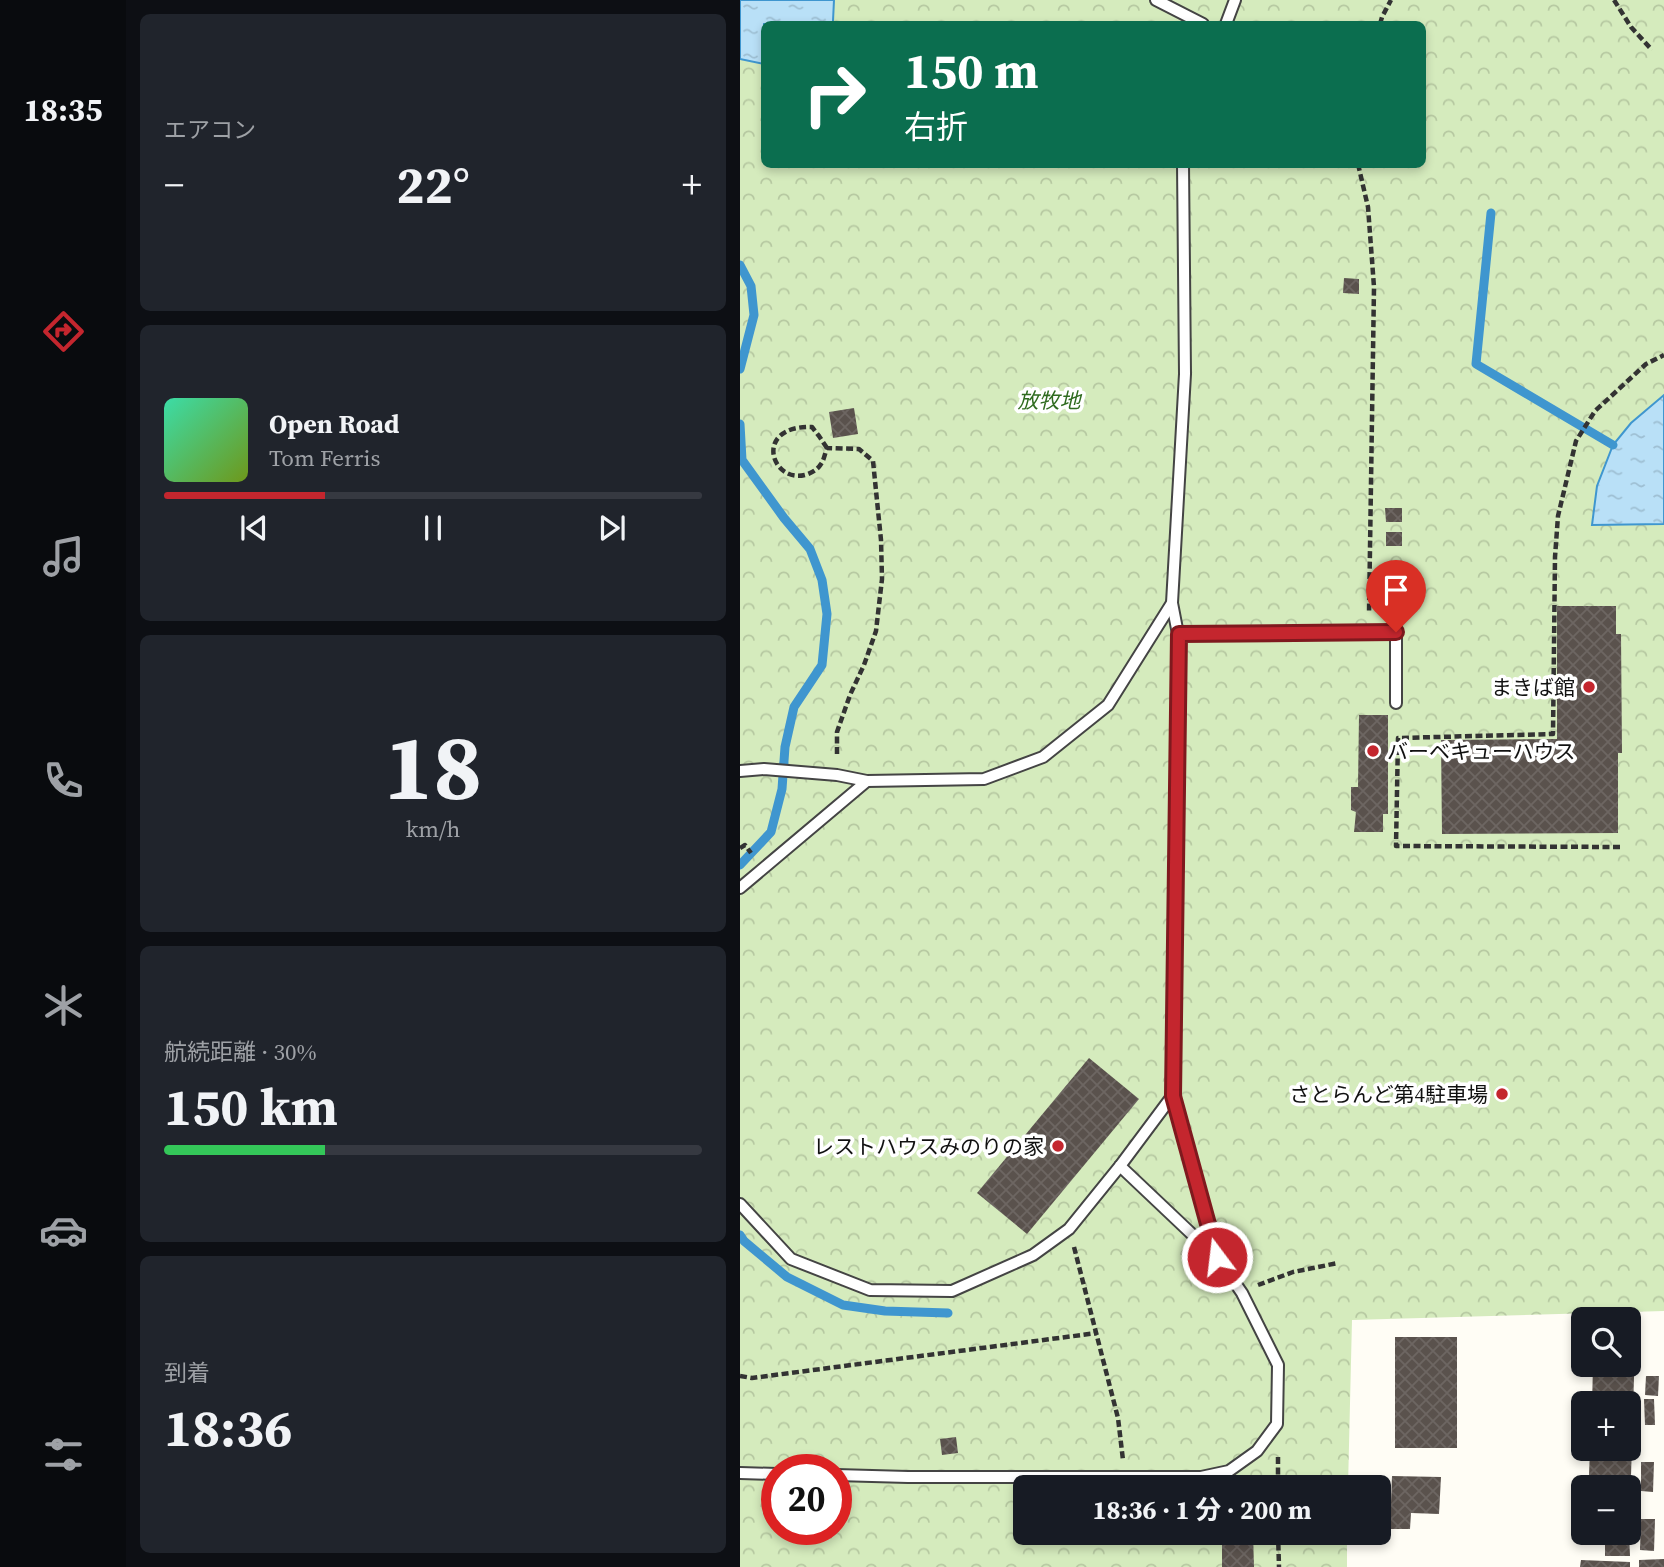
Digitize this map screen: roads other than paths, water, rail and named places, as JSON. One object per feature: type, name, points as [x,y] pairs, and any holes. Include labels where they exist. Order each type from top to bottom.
[{"type":"lane","points":[[1156,0],[1197,21]]},
{"type":"lane","points":[[1227,21],[1235,0]]},
{"type":"lane","points":[[1183,168],[1185,374],[1172,603],[1179,634],[1173,1096],[1217,1257]]},
{"type":"lane","points":[[740,771],[764,768],[837,775],[867,781],[984,779],[1043,757],[1108,705],[1172,603]]},
{"type":"lane","points":[[1179,634],[1396,632],[1396,703]]},
{"type":"lane","points":[[740,888],[867,781]]},
{"type":"lane","points":[[740,1204],[791,1259],[870,1290],[952,1291],[1033,1255],[1069,1229],[1173,1096]]},
{"type":"lane","points":[[852,1475],[1201,1477],[1229,1471],[1257,1451],[1277,1424],[1278,1365],[1242,1293],[1217,1257],[1120,1167]]},
{"type":"lane","points":[[740,1473],[761,1474]]},
{"type":"water","points":[[740,0],[834,0],[833,21],[761,21],[761,63],[740,59]]},
{"type":"water","points":[[1664,395],[1664,524],[1592,525],[1597,486],[1613,445],[1631,423]]},
{"type":"waterway","points":[[1491,213],[1476,364],[1613,445]]},
{"type":"waterway","points":[[740,265],[751,286],[754,315],[740,369]]},
{"type":"waterway","points":[[740,424],[742,460],[810,549],[822,580],[827,614],[822,665],[794,707],[785,747],[782,789],[771,832],[740,865]]},
{"type":"waterway","points":[[740,1235],[787,1277],[843,1305],[885,1311],[948,1313]]},
{"type":"place","name":"まきば館","points":[[1589,687]]},
{"type":"place","name":"バーベキューハウス","points":[[1373,751]]},
{"type":"place","name":"さとらんど第4駐車場","points":[[1502,1094]]},
{"type":"place","name":"レストハウスみのりの家","points":[[1058,1146]]},
{"type":"park label","name":"放牧地","points":[[1049,400]]}]
